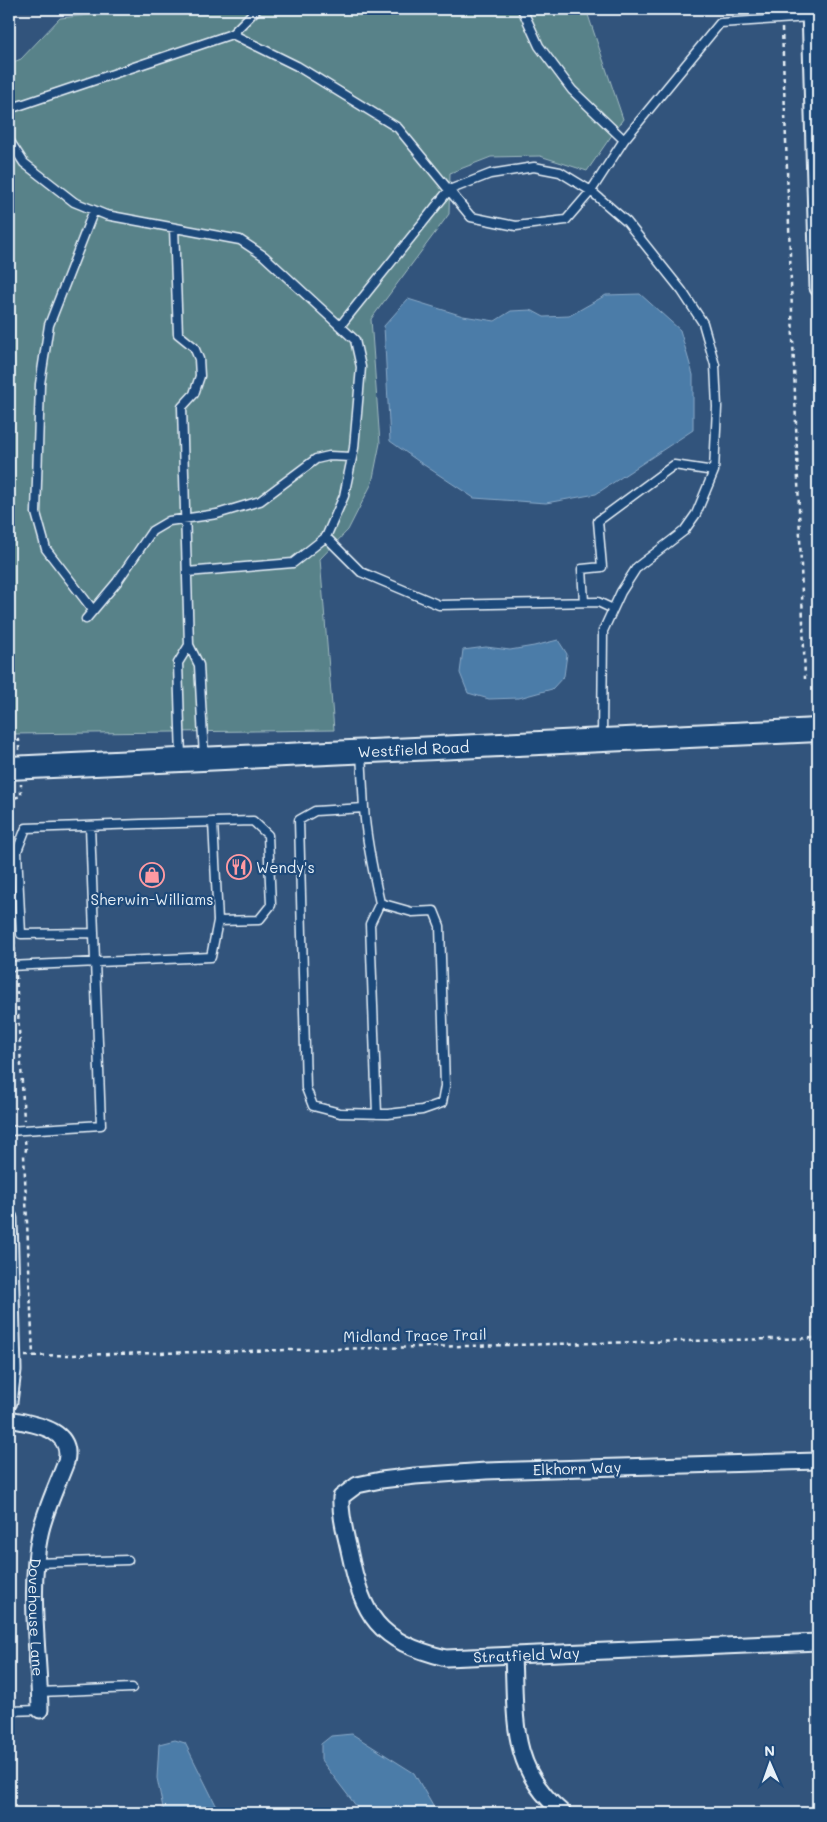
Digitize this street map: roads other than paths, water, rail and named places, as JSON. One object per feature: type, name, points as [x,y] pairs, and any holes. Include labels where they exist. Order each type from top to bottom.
[{"type":"main road","name":"Westfield Road","points":[[9,768],[818,730]]},
{"type":"street","points":[[810,13],[818,288]]},
{"type":"street","points":[[9,1218],[12,1357],[12,1384],[9,1402]]},
{"type":"street","name":"Dovehouse Lane","points":[[9,1419],[53,1431],[63,1440],[67,1452],[66,1462],[40,1532],[36,1563],[35,1592],[40,1710]]},
{"type":"street","name":"Elkhorn Way","points":[[341,1497],[357,1485],[415,1476],[486,1471],[818,1461]]},
{"type":"street","name":"Stratfield Way","points":[[341,1497],[341,1516],[359,1590],[369,1612],[382,1630],[422,1652],[446,1658],[818,1642]]},
{"type":"street","points":[[514,1655],[516,1722],[520,1751],[527,1770],[535,1783],[550,1803],[564,1813]]},
{"type":"lane","points":[[9,109],[232,34],[256,9]]},
{"type":"lane","points":[[522,9],[539,46],[572,90],[624,140]]},
{"type":"lane","points":[[232,34],[297,66],[398,128],[471,218],[516,226],[566,220],[591,191],[624,140],[720,23],[782,19],[810,13]]},
{"type":"lane","points":[[9,140],[24,163],[74,202],[106,216],[240,240],[264,256],[355,340],[361,367],[352,457],[344,496],[326,537],[293,563],[187,572]]},
{"type":"lane","points":[[340,326],[449,190],[490,174],[534,167],[560,172],[591,191],[627,222],[682,291],[703,323],[715,365],[717,407],[714,471],[696,514],[684,531],[636,567],[603,630],[602,740]]},
{"type":"lane","points":[[93,610],[46,549],[36,513],[40,384],[49,325],[94,210]]},
{"type":"lane","points":[[174,228],[178,334],[194,347],[199,359],[200,376],[194,394],[182,408],[190,645],[199,665],[204,758]]},
{"type":"lane","points":[[86,619],[117,582],[152,530],[169,521],[218,514],[260,501],[316,459],[329,456],[352,457]]},
{"type":"lane","points":[[584,602],[582,569],[602,568],[598,521],[674,465],[714,471]]},
{"type":"lane","points":[[326,537],[361,572],[439,605],[598,602],[613,609]]},
{"type":"lane","points":[[181,759],[178,663],[190,645]]},
{"type":"lane","points":[[360,751],[364,808],[371,862],[380,903],[370,924],[377,1114]]},
{"type":"lane","points":[[364,808],[315,811],[300,820],[306,1088],[313,1106],[340,1113],[377,1114],[422,1110],[442,1103],[445,1086],[440,926],[434,911],[412,912],[380,903]]},
{"type":"lane","points":[[94,932],[21,934],[12,856],[17,852],[26,828],[253,820],[268,835],[271,905],[259,920],[218,921]]},
{"type":"lane","points":[[12,966],[211,957],[218,921],[213,822]]},
{"type":"lane","points":[[9,1131],[101,1125],[90,826]]},
{"type":"lane","points":[[36,1563],[128,1560]]},
{"type":"lane","points":[[40,1692],[132,1688]]},
{"type":"lane","points":[[9,1711],[40,1710]]},
{"type":"water","points":[[640,294],[680,330],[693,375],[693,430],[596,494],[546,503],[474,498],[390,441],[384,326],[408,299],[463,316],[495,321],[511,311],[531,310],[544,317],[569,316],[606,295]]},
{"type":"water","points":[[558,640],[567,654],[564,676],[552,689],[519,698],[489,699],[468,693],[460,673],[463,650],[486,647],[510,650]]},
{"type":"water","points":[[352,1734],[414,1773],[437,1813],[362,1813],[321,1760],[321,1744],[331,1736]]},
{"type":"water","points":[[175,1740],[185,1743],[220,1813],[164,1813],[157,1778],[159,1744]]},
{"type":"place","name":"Wendy's","points":[[239,867]]},
{"type":"place","name":"Sherwin-Williams","points":[[152,875]]}]
